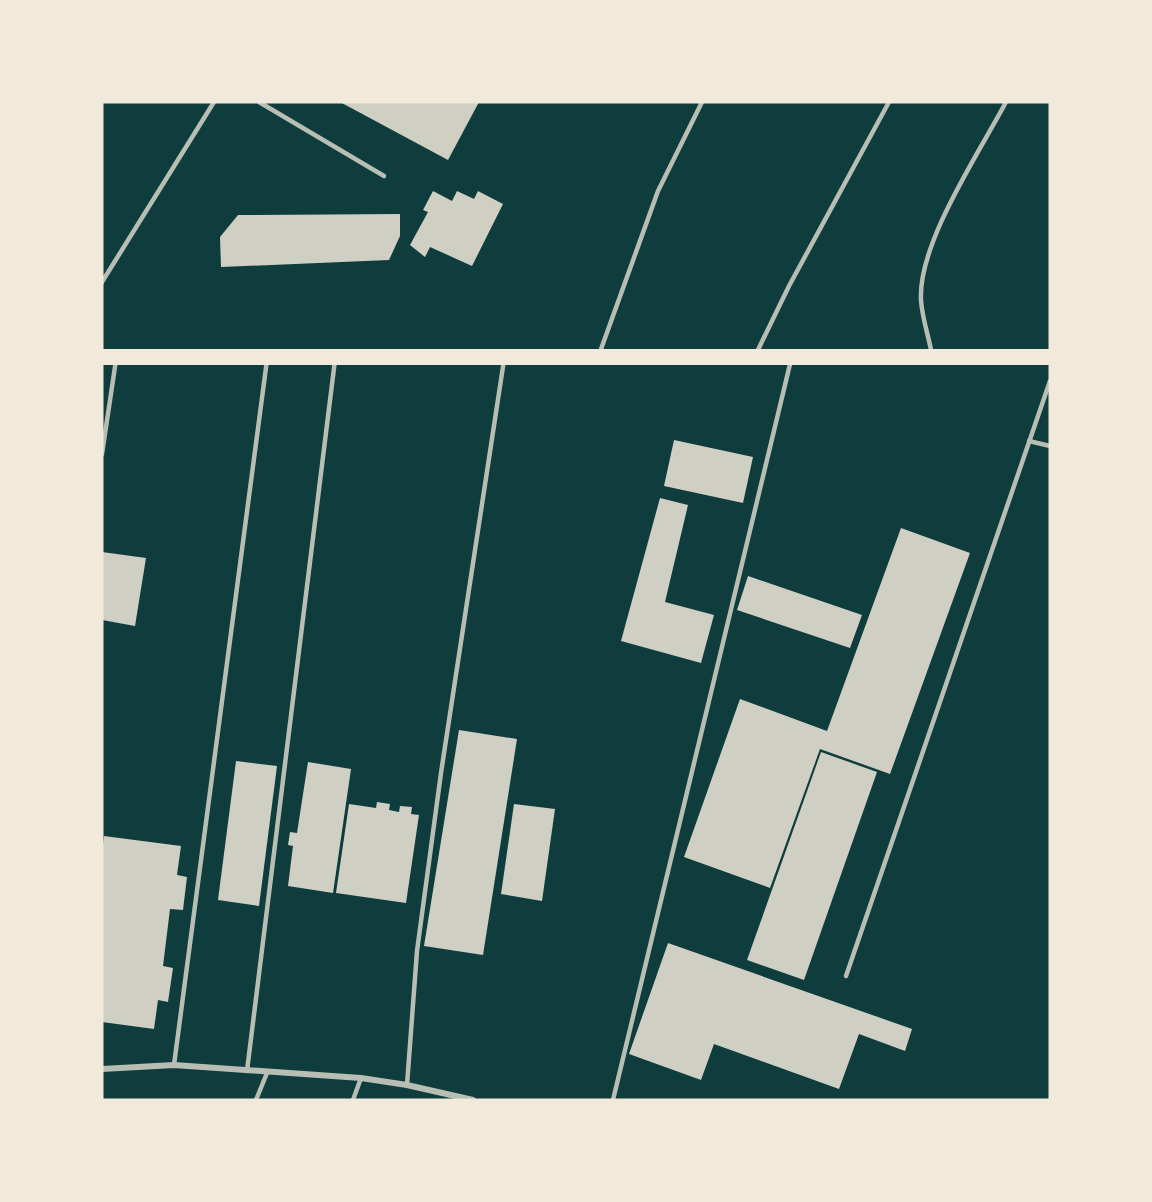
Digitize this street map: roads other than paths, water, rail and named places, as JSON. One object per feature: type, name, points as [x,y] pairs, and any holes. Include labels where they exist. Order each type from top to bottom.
[{"type":"highway","points":[[109,357],[1050,357]]},
{"type":"street","points":[[102,1069],[174,1065],[361,1078],[407,1085],[473,1100]]},
{"type":"lane","points":[[102,282],[214,102]]},
{"type":"lane","points":[[259,102],[384,176]]},
{"type":"lane","points":[[598,357],[658,191],[702,102]]},
{"type":"lane","points":[[755,357],[789,286],[889,102]]},
{"type":"lane","points":[[933,357],[921,299],[927,259],[943,220],[1006,102]]},
{"type":"lane","points":[[102,454],[109,357]]},
{"type":"lane","points":[[174,1065],[268,357]]},
{"type":"lane","points":[[248,1071],[336,357]]},
{"type":"lane","points":[[407,1085],[417,951],[504,357]]},
{"type":"lane","points":[[613,1100],[791,357]]},
{"type":"lane","points":[[846,976],[1050,381]]},
{"type":"lane","points":[[1029,441],[1050,446]]},
{"type":"lane","points":[[256,1100],[267,1072]]},
{"type":"lane","points":[[353,1100],[361,1078]]}]
